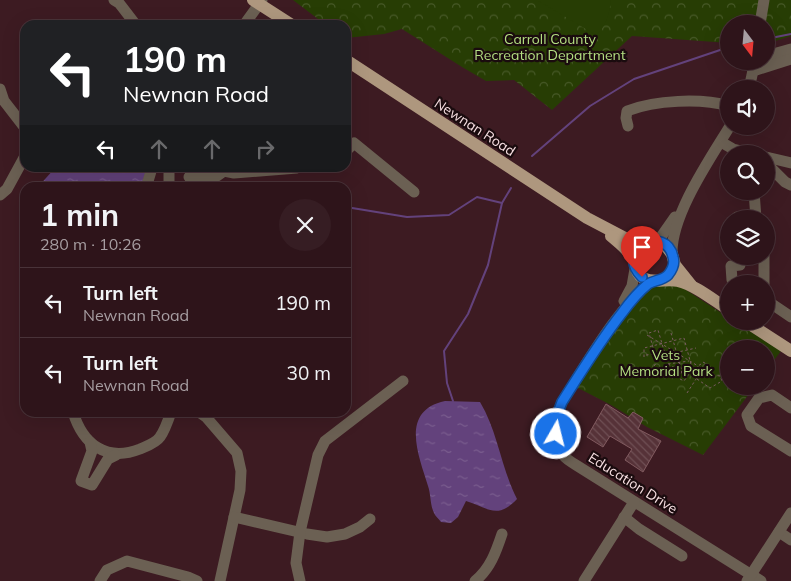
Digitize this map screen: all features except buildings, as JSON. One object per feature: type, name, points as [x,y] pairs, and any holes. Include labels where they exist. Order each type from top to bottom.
[{"type":"main road","points":[[258,1],[285,20]]},
{"type":"main road","name":"Newnan Road","points":[[351,63],[588,218],[626,239],[665,245],[691,285]]},
{"type":"main road","name":"Newnan Road","points":[[588,218],[624,247],[642,277],[656,280],[675,280],[691,285],[720,304]]},
{"type":"main road","points":[[634,264],[637,250],[649,242]]},
{"type":"main road","points":[[656,280],[670,273],[673,257]]},
{"type":"main road","points":[[759,330],[791,351]]},
{"type":"street","points":[[114,0],[119,3],[132,20]]},
{"type":"street","points":[[761,15],[764,0]]},
{"type":"street","points":[[247,20],[258,1]]},
{"type":"street","points":[[775,53],[791,49]]},
{"type":"street","points":[[775,62],[791,59]]},
{"type":"street","points":[[0,88],[4,101],[20,122]]},
{"type":"street","points":[[628,126],[627,111],[636,108],[692,102],[720,104]]},
{"type":"street","points":[[649,242],[667,230],[692,193],[725,135]]},
{"type":"street","points":[[721,142],[727,145]]},
{"type":"street","points":[[351,145],[414,192]]},
{"type":"street","points":[[775,159],[791,163],[789,172],[791,183],[785,182],[775,172]]},
{"type":"street","points":[[0,196],[7,190],[20,165]]},
{"type":"street","points":[[189,177],[217,176],[220,172]]},
{"type":"street","points":[[230,172],[234,174],[251,172]]},
{"type":"street","points":[[673,257],[673,236],[692,193]]},
{"type":"street","name":"Education Drive","points":[[612,325],[632,286],[634,264]]},
{"type":"street","points":[[732,275],[731,266],[740,265]]},
{"type":"street","name":"Education Drive","points":[[656,280],[632,299],[612,325],[562,402],[557,415],[556,434],[559,449],[566,458],[753,579]]},
{"type":"street","points":[[775,306],[791,317]]},
{"type":"street","points":[[300,581],[296,563],[300,532],[318,455],[325,441],[403,381]]},
{"type":"street","points":[[791,408],[772,395],[759,398],[746,415],[751,426],[791,452]]},
{"type":"street","points":[[75,417],[81,432],[90,442],[103,451],[116,455]]},
{"type":"street","points":[[90,442],[92,451],[81,481],[92,485],[108,459],[116,455],[131,453],[148,446],[159,438],[169,417]]},
{"type":"street","points":[[206,417],[237,453],[241,471],[240,490],[220,581]]},
{"type":"street","points":[[584,581],[634,502]]},
{"type":"street","points":[[753,579],[791,514]]},
{"type":"street","points":[[234,517],[327,537],[346,534],[370,519]]},
{"type":"street","points":[[624,517],[639,529],[682,556]]},
{"type":"street","points":[[658,541],[669,523]]},
{"type":"street","points":[[779,532],[791,540]]},
{"type":"street","points":[[475,581],[486,571],[496,554],[502,534]]},
{"type":"street","points":[[100,581],[102,575],[107,570],[126,561],[197,581]]},
{"type":"path","points":[[651,370],[657,362],[649,333],[658,330],[668,364],[682,372]]},
{"type":"path","points":[[671,333],[682,372]]},
{"type":"path","points":[[648,335],[698,366]]},
{"type":"path","points":[[655,354],[645,356],[644,348],[684,338],[692,369],[684,381],[678,378],[682,372],[692,369]]},
{"type":"path","points":[[656,357],[696,348]]},
{"type":"path","points":[[668,364],[690,361]]},
{"type":"path","points":[[698,366],[704,362],[705,370]]},
{"type":"path","points":[[660,376],[668,364]]},
{"type":"path","points":[[687,393],[698,376],[698,366]]},
{"type":"path","points":[[696,379],[710,388],[722,381],[720,376],[713,375],[705,370],[698,372]]},
{"type":"green space","name":"Carroll County Recreation Department","points":[[293,0],[791,0],[791,36],[775,41],[775,15],[720,15],[720,42],[632,36],[552,110],[514,80],[486,81],[402,29],[384,34],[351,37],[351,20],[319,20]]},
{"type":"green space","points":[[537,0],[611,0],[607,19],[596,35]]},
{"type":"green space","name":"Vets Memorial Park","points":[[677,284],[720,312],[720,330],[748,330],[764,340],[720,340],[720,395],[748,395],[703,455],[647,427],[578,388],[576,381],[636,300],[652,285]]},
{"type":"green space","name":"Vets Memorial Park","points":[[775,347],[781,351],[775,359]]},
{"type":"water","points":[[51,172],[146,172],[143,182],[42,182]]},
{"type":"water","points":[[445,401],[480,402],[491,425],[517,499],[504,509],[498,511],[487,509],[466,501],[458,517],[451,523],[441,522],[435,514],[417,449],[417,424],[422,414],[431,406]]},
{"type":"waterway","points":[[775,37],[791,34]]},
{"type":"waterway","points":[[532,156],[590,106],[634,79],[720,50]]},
{"type":"waterway","points":[[453,401],[447,383],[444,351],[468,314],[488,265],[502,203],[511,188]]},
{"type":"waterway","points":[[351,208],[407,217],[449,215],[477,197],[502,203]]},
{"type":"route","points":[[556,434],[557,415],[562,402],[612,325],[639,291],[652,281],[660,280],[670,273],[674,261],[672,254],[665,245],[654,241],[640,246],[637,250],[634,264],[635,269],[642,277]]}]
